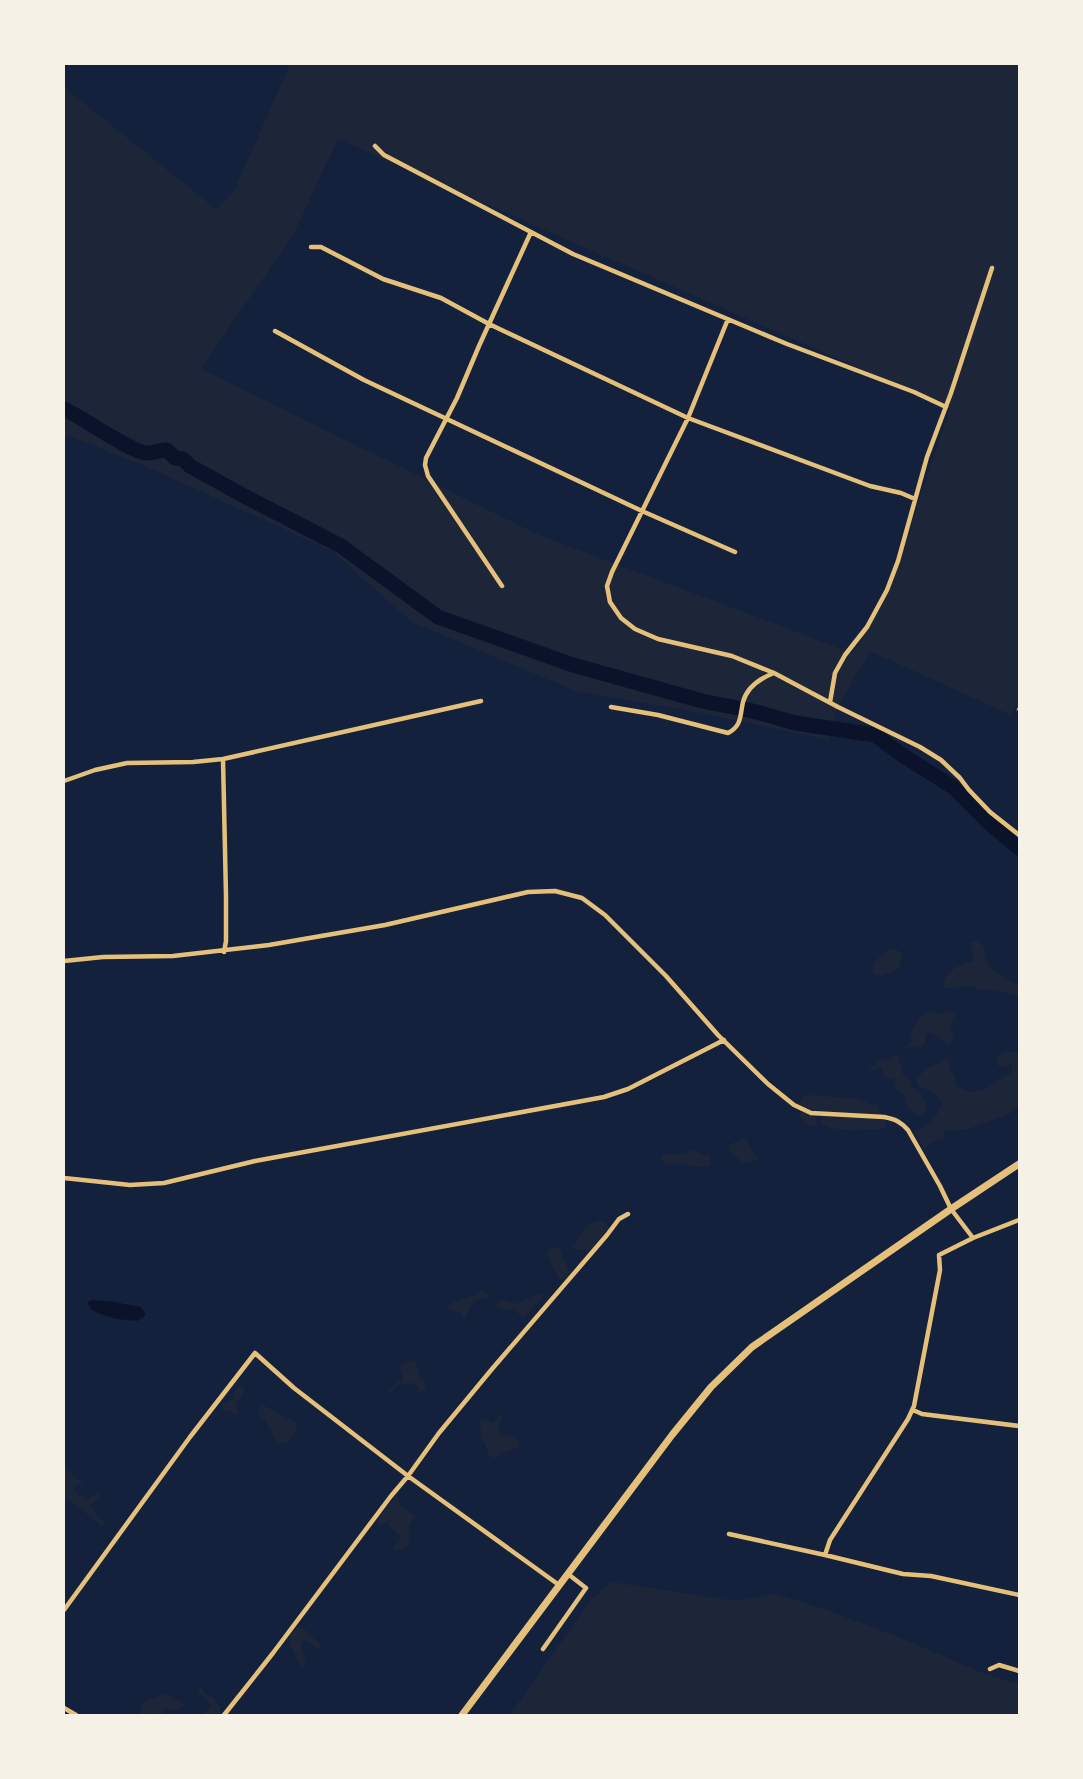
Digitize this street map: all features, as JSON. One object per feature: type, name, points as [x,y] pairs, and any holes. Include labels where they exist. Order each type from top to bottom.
[{"type":"highway","points":[[462,1715],[672,1435],[711,1387],[752,1347],[1019,1164]]},
{"type":"street","points":[[375,146],[384,155],[573,254],[787,344],[914,392],[946,407]]},
{"type":"street","points":[[502,586],[428,476],[425,465],[426,458],[457,398],[531,232]]},
{"type":"street","points":[[311,247],[321,247],[383,279],[441,298],[489,324],[688,418],[870,486],[901,493],[915,500]]},
{"type":"street","points":[[830,702],[835,673],[845,655],[867,627],[887,590],[903,545],[927,457],[976,321],[992,268]]},
{"type":"street","points":[[728,319],[688,418],[612,572],[607,586],[610,602],[621,618],[635,629],[658,639],[732,656],[774,673],[806,691],[920,747],[941,760],[990,812],[1019,835]]},
{"type":"street","points":[[275,331],[364,380],[642,511],[735,552]]},
{"type":"street","points":[[611,707],[658,715],[728,733],[738,725],[742,714],[743,701],[747,694],[762,677],[774,673]]},
{"type":"street","points":[[64,781],[95,770],[126,763],[193,762],[223,759],[481,701]]},
{"type":"street","points":[[223,759],[226,896],[226,941],[224,952]]},
{"type":"street","points":[[64,961],[103,957],[173,956],[270,946],[385,925],[528,892],[555,891],[582,898],[605,915],[646,955],[724,1040],[768,1084],[794,1105],[812,1113],[884,1117],[895,1119],[901,1123],[918,1146],[951,1209],[973,1238]]},
{"type":"street","points":[[64,1178],[130,1186],[164,1183],[255,1161],[604,1097],[628,1088],[724,1040]]},
{"type":"street","points":[[224,1715],[274,1653],[439,1433],[607,1235],[618,1218],[628,1214]]},
{"type":"street","points":[[825,1555],[830,1540],[913,1410],[940,1270],[939,1255],[973,1238],[1019,1220]]},
{"type":"street","points":[[64,1610],[190,1437],[255,1353],[294,1388],[408,1476],[559,1585]]},
{"type":"street","points":[[913,1410],[922,1414],[1019,1426]]},
{"type":"street","points":[[729,1534],[903,1574],[931,1576],[1019,1595]]},
{"type":"street","points":[[543,1649],[586,1588],[568,1574]]},
{"type":"street","points":[[990,1669],[999,1665],[1019,1671]]},
{"type":"street","points":[[64,1708],[76,1715]]},
{"type":"path","points":[[1017,710],[1019,706]]},
{"type":"shaded area","points":[[290,64],[1019,64],[1019,703],[1011,715],[870,651],[838,707],[829,740],[691,711],[576,691],[412,622],[332,551],[147,467],[64,434],[64,87],[216,209],[234,191]],"holes":[[[338,139],[950,408],[904,549],[883,603],[852,654],[541,536],[201,369],[294,233]]]},
{"type":"shaded area","points":[[979,941],[984,948],[986,958],[991,967],[1000,975],[1019,986],[1019,996],[987,989],[980,990],[971,986],[944,988],[946,977],[953,969],[975,960],[970,943]]},
{"type":"shaded area","points":[[891,948],[902,954],[900,968],[882,976],[873,974],[875,962]]},
{"type":"shaded area","points":[[949,1010],[956,1015],[950,1026],[954,1038],[948,1045],[931,1033],[926,1034],[925,1043],[921,1047],[904,1048],[913,1041],[910,1032],[922,1016],[932,1011],[940,1014]]},
{"type":"shaded area","points":[[1004,1051],[1016,1052],[1019,1055],[1019,1105],[1011,1113],[980,1125],[967,1129],[945,1131],[942,1140],[938,1139],[929,1144],[925,1149],[913,1131],[931,1122],[942,1104],[932,1092],[918,1086],[916,1079],[927,1068],[945,1058],[950,1063],[950,1070],[955,1076],[957,1086],[971,1092],[983,1090],[1012,1072],[1011,1064],[1005,1067],[998,1066],[997,1056]]},
{"type":"shaded area","points":[[892,1056],[899,1058],[903,1075],[911,1081],[912,1088],[918,1090],[927,1106],[925,1112],[919,1117],[910,1110],[904,1095],[896,1089],[894,1077],[889,1079],[884,1077],[882,1067],[871,1071],[869,1069],[880,1060],[887,1061]]},
{"type":"shaded area","points":[[811,1095],[856,1099],[877,1106],[886,1122],[885,1128],[841,1130],[832,1128],[822,1123],[821,1118],[824,1111],[818,1109],[814,1111],[817,1123],[811,1126],[803,1122],[799,1115],[802,1097]]},
{"type":"shaded area","points":[[745,1138],[759,1159],[744,1163],[729,1152],[729,1146]]},
{"type":"shaded area","points":[[691,1150],[710,1156],[711,1165],[697,1167],[684,1163],[666,1164],[662,1161],[661,1155],[685,1153]]},
{"type":"shaded area","points":[[598,1220],[607,1224],[611,1230],[590,1252],[571,1247],[588,1225]]},
{"type":"shaded area","points":[[553,1247],[559,1248],[569,1271],[568,1275],[560,1280],[547,1252]]},
{"type":"shaded area","points":[[484,1290],[488,1294],[488,1298],[482,1298],[472,1304],[465,1320],[461,1312],[450,1310],[447,1307],[449,1304]]},
{"type":"shaded area","points":[[538,1294],[543,1294],[542,1299],[522,1318],[516,1311],[496,1306],[499,1301],[505,1300],[515,1304]]},
{"type":"shaded area","points":[[92,1300],[141,1307],[146,1315],[137,1321],[117,1319],[91,1309],[87,1302]]},
{"type":"shaded area","points":[[410,1360],[416,1362],[419,1376],[426,1383],[425,1391],[419,1392],[419,1388],[412,1382],[408,1385],[401,1383],[390,1393],[387,1391],[402,1380],[400,1368],[402,1363]]},
{"type":"shaded area","points":[[242,1386],[245,1390],[236,1404],[237,1414],[222,1410],[222,1403],[234,1399],[234,1391]]},
{"type":"shaded area","points":[[261,1404],[296,1423],[296,1430],[287,1443],[278,1443],[273,1437],[271,1429],[267,1426],[266,1420],[258,1416]]},
{"type":"shaded area","points":[[499,1415],[503,1417],[498,1430],[502,1435],[511,1436],[516,1439],[520,1447],[502,1453],[495,1458],[489,1456],[484,1442],[480,1439],[482,1435],[479,1421],[486,1420],[492,1423]]},
{"type":"shaded area","points":[[66,1469],[84,1484],[76,1484],[73,1487],[77,1493],[87,1500],[97,1493],[100,1497],[91,1505],[105,1524],[101,1525],[64,1496],[64,1470]]},
{"type":"shaded area","points":[[398,1494],[400,1504],[416,1517],[409,1526],[410,1542],[405,1549],[394,1551],[394,1546],[401,1540],[400,1536],[389,1526],[389,1521],[381,1525],[377,1521]]},
{"type":"shaded area","points":[[612,1582],[736,1601],[777,1594],[832,1612],[906,1640],[983,1673],[1019,1684],[1019,1715],[509,1715],[591,1599]]},
{"type":"shaded area","points":[[298,1626],[310,1633],[321,1645],[320,1650],[306,1640],[302,1642],[301,1645],[306,1663],[303,1668],[293,1652],[290,1642],[293,1631]]},
{"type":"shaded area","points":[[199,1686],[206,1694],[214,1698],[219,1706],[221,1713],[219,1715],[203,1715],[211,1705],[198,1693]]},
{"type":"shaded area","points":[[166,1693],[185,1704],[177,1711],[165,1708],[162,1711],[162,1715],[150,1713],[141,1715],[142,1705],[148,1700]]},
{"type":"waterway","points":[[64,409],[139,451],[147,453],[167,450],[175,458],[183,459],[190,466],[246,497],[341,546],[438,617],[573,665],[702,701],[753,711],[795,723],[875,735],[905,757],[953,787],[989,823],[1019,848]]}]
